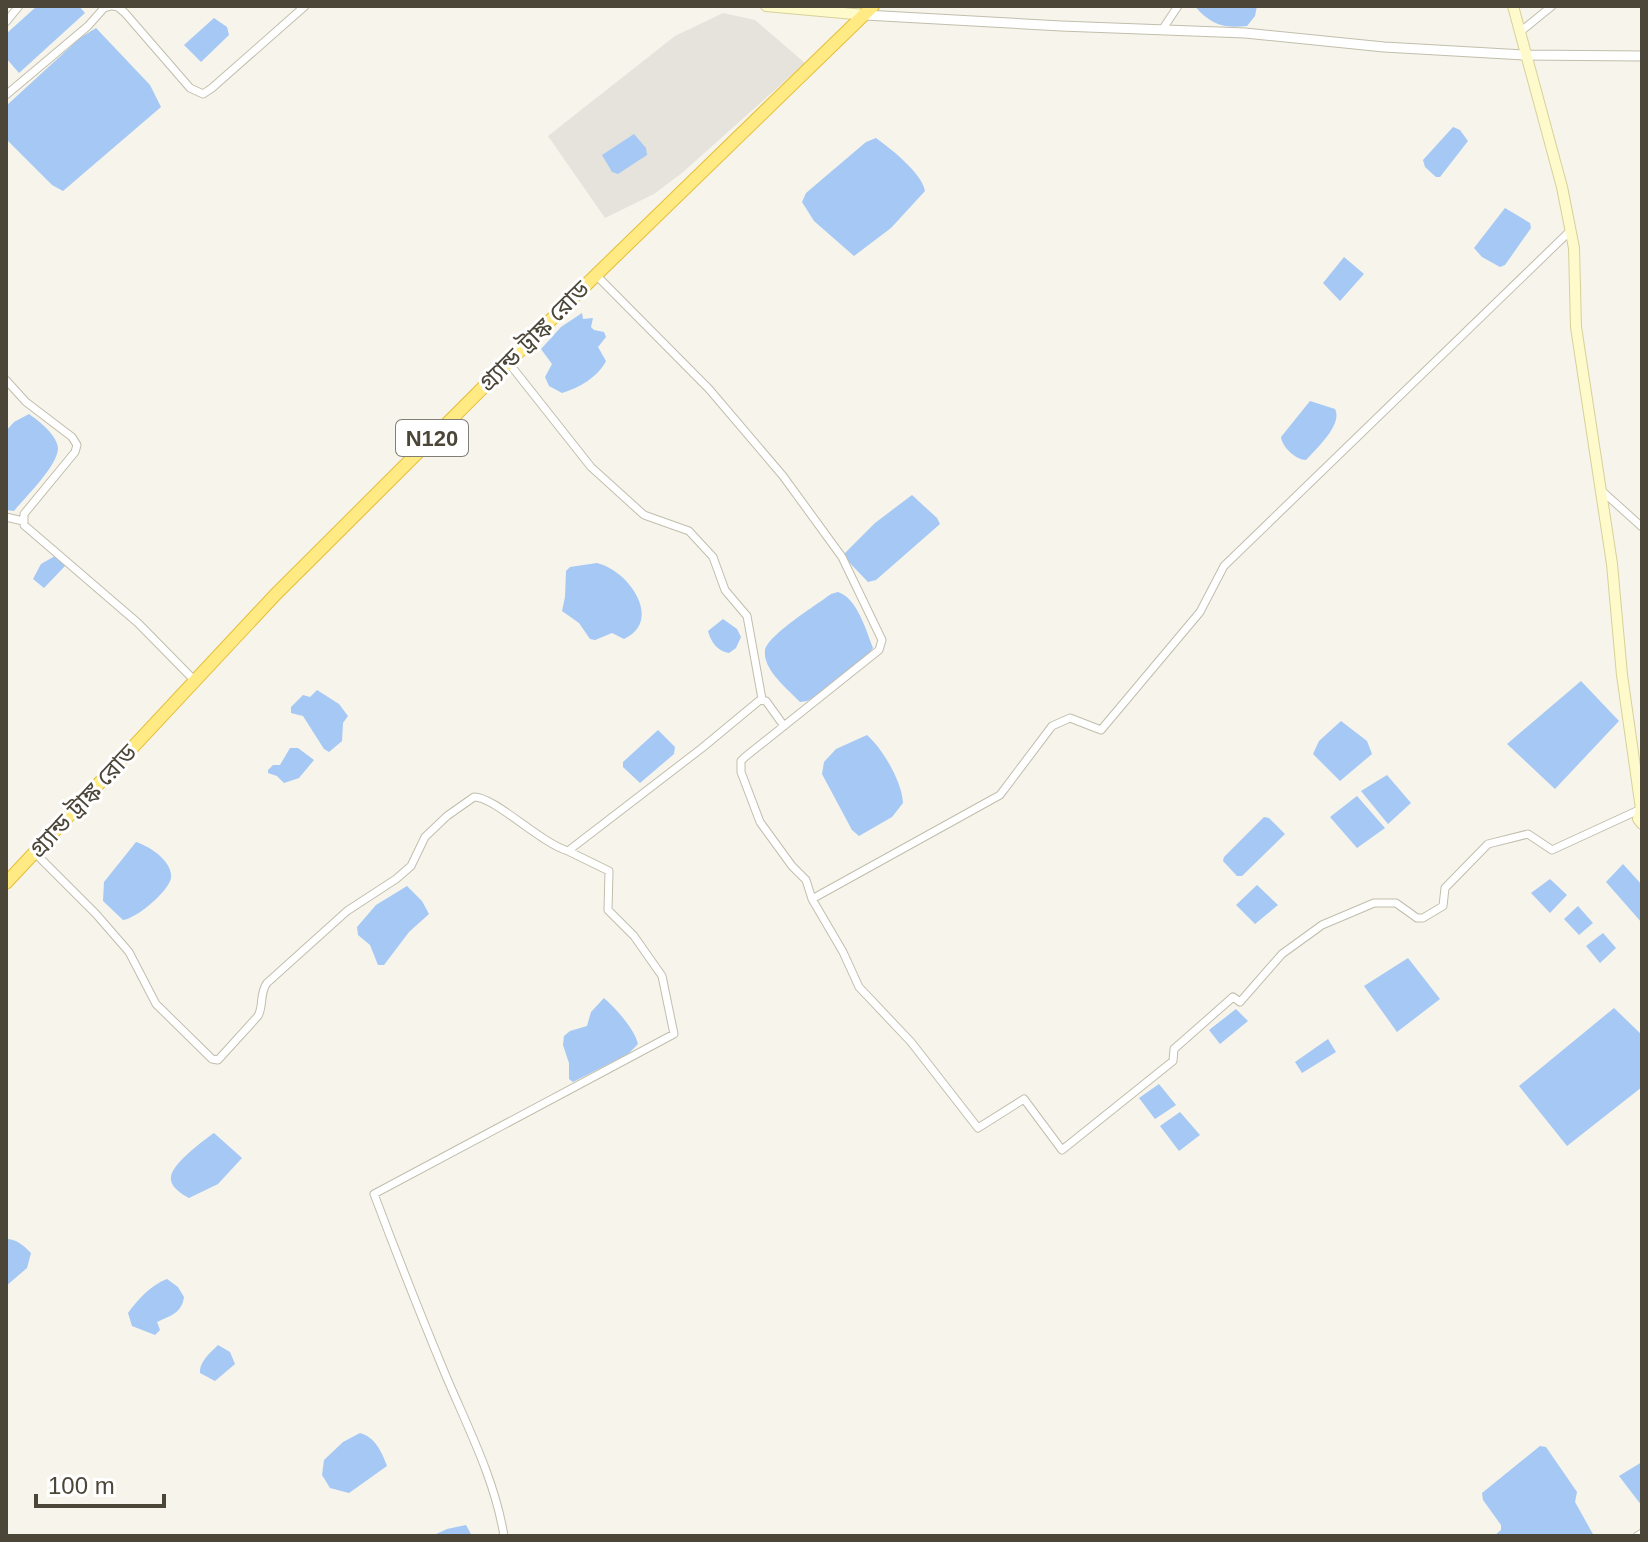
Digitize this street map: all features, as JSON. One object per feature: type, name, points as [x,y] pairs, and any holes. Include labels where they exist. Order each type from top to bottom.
[{"type":"highway","name":"গ্র্যান্ড ট্রাঙ্ক রোড","points":[[6,883],[275,595],[596,275],[869,11]]},
{"type":"main road","points":[[766,6],[869,11]]},
{"type":"main road","points":[[1513,6],[1562,187],[1574,248],[1576,327],[1641,809],[1638,819],[1642,824]]},
{"type":"street","points":[[6,22],[19,6]]},
{"type":"street","points":[[6,95],[88,26],[104,8],[118,7],[125,13],[190,88],[203,94],[305,6]]},
{"type":"street","points":[[1162,30],[1178,6]]},
{"type":"street","points":[[1519,33],[1552,6]]},
{"type":"street","points":[[869,11],[1245,33],[1384,47],[1524,55],[1642,56]]},
{"type":"street","points":[[812,899],[1000,795],[1052,726],[1070,718],[1101,730],[1200,612],[1224,566],[1571,230]]},
{"type":"street","points":[[596,275],[709,389],[783,476],[842,557],[882,640],[879,650],[741,761],[741,772],[760,822],[792,866],[804,877],[812,899],[859,987],[911,1042],[978,1128],[1024,1099],[1062,1150],[1173,1061],[1174,1049],[1233,997],[1240,1002],[1282,954],[1322,925],[1374,903],[1396,903],[1414,917],[1423,918],[1443,906],[1445,888],[1488,844],[1528,834],[1552,850],[1641,809]]},
{"type":"street","points":[[508,362],[591,467],[644,515],[689,531],[713,557],[725,590],[747,616],[762,699],[784,726]]},
{"type":"street","points":[[6,380],[26,402],[72,437],[77,445],[75,452],[24,514],[23,521]]},
{"type":"street","points":[[1600,490],[1642,527]]},
{"type":"street","points":[[6,517],[23,521],[138,623],[194,680]]},
{"type":"street","points":[[568,851],[762,699]]},
{"type":"street","points":[[35,853],[129,952],[156,1004],[212,1059],[218,1060],[258,1016],[262,1009],[262,990],[267,983],[347,911],[404,873],[411,866],[425,837],[474,797],[493,802],[553,846],[609,871],[608,910],[634,936],[662,976],[674,1034],[374,1194],[418,1310],[484,1466],[500,1513],[504,1536]]},
{"type":"shaded area","points":[[723,13],[755,20],[805,63],[682,173],[654,194],[605,218],[548,136],[675,36]]},
{"type":"water","points":[[37,6],[79,6],[85,13],[19,73],[6,58],[6,34]]},
{"type":"water","points":[[1195,6],[1257,6],[1255,16],[1247,26],[1239,27],[1212,21]]},
{"type":"water","points":[[214,18],[227,27],[229,35],[201,62],[184,45]]},
{"type":"water","points":[[96,28],[150,85],[161,107],[63,191],[52,185],[6,139],[6,106],[80,38]]},
{"type":"water","points":[[1453,127],[1460,130],[1468,141],[1440,177],[1436,177],[1425,167],[1423,160]]},
{"type":"water","points":[[634,134],[646,148],[647,155],[618,174],[612,172],[602,155]]},
{"type":"water","points":[[876,138],[912,169],[925,191],[891,228],[854,256],[814,221],[802,202],[806,193],[866,142]]},
{"type":"water","points":[[1505,208],[1530,223],[1531,228],[1505,265],[1500,267],[1482,257],[1474,248]]},
{"type":"water","points":[[1344,257],[1364,274],[1340,301],[1323,283]]},
{"type":"water","points":[[582,313],[583,319],[593,318],[591,327],[594,330],[604,332],[606,337],[598,347],[606,361],[587,381],[562,393],[549,386],[545,377],[552,364],[541,349],[561,327]]},
{"type":"water","points":[[1310,401],[1335,409],[1337,415],[1328,436],[1306,460],[1290,452],[1281,437]]},
{"type":"water","points":[[29,414],[51,433],[57,443],[57,455],[47,472],[14,511],[6,510],[6,431],[14,422]]},
{"type":"water","points":[[912,495],[940,524],[876,580],[868,582],[844,557],[845,553],[875,523]]},
{"type":"water","points":[[55,556],[65,566],[44,588],[33,579],[41,564]]},
{"type":"water","points":[[597,563],[620,575],[637,596],[641,620],[636,631],[624,639],[612,633],[590,639],[579,623],[562,611],[566,571],[570,567]]},
{"type":"water","points":[[838,592],[845,595],[856,608],[873,648],[864,660],[814,697],[800,702],[772,672],[765,651],[783,629]]},
{"type":"water","points":[[723,619],[737,629],[741,637],[736,648],[729,653],[715,645],[708,631]]},
{"type":"water","points":[[1581,681],[1619,721],[1555,789],[1507,744]]},
{"type":"water","points":[[317,690],[339,704],[348,716],[343,723],[342,741],[329,752],[303,716],[291,713],[291,707],[303,695],[310,697]]},
{"type":"water","points":[[1341,721],[1367,741],[1372,754],[1340,781],[1313,754],[1319,741]]},
{"type":"water","points":[[658,730],[675,747],[674,754],[640,783],[623,767],[623,762]]},
{"type":"water","points":[[867,735],[891,766],[903,803],[892,817],[859,836],[852,830],[822,774],[824,762],[836,749]]},
{"type":"water","points":[[290,748],[298,748],[314,760],[299,778],[284,783],[268,770],[273,765],[280,765]]},
{"type":"water","points":[[1387,775],[1411,803],[1388,824],[1361,791]]},
{"type":"water","points":[[1357,796],[1385,828],[1357,848],[1330,817]]},
{"type":"water","points":[[1264,817],[1285,834],[1242,876],[1237,876],[1223,861],[1224,857]]},
{"type":"water","points":[[136,842],[164,860],[171,878],[151,904],[123,920],[103,901],[104,882]]},
{"type":"water","points":[[1623,864],[1642,885],[1642,923],[1606,882]]},
{"type":"water","points":[[1550,879],[1567,895],[1550,913],[1531,893]]},
{"type":"water","points":[[1257,885],[1278,905],[1255,924],[1236,905]]},
{"type":"water","points":[[407,886],[422,901],[429,914],[409,932],[384,965],[378,965],[370,945],[358,935],[357,927],[376,905]]},
{"type":"water","points":[[1578,906],[1593,923],[1579,935],[1564,919]]},
{"type":"water","points":[[1603,933],[1616,948],[1600,963],[1586,946]]},
{"type":"water","points":[[1408,958],[1440,999],[1397,1032],[1364,986]]},
{"type":"water","points":[[604,998],[629,1025],[638,1044],[628,1054],[573,1082],[569,1079],[564,1036],[587,1026],[591,1012]]},
{"type":"water","points":[[1614,1008],[1642,1035],[1642,1087],[1567,1146],[1519,1086]]},
{"type":"water","points":[[1236,1009],[1248,1021],[1220,1044],[1209,1030]]},
{"type":"water","points":[[1328,1039],[1336,1052],[1302,1073],[1295,1062]]},
{"type":"water","points":[[1159,1084],[1176,1105],[1155,1119],[1139,1098]]},
{"type":"water","points":[[1180,1112],[1200,1135],[1179,1151],[1160,1126]]},
{"type":"water","points":[[214,1133],[242,1158],[218,1184],[189,1198],[173,1186],[172,1174],[187,1154]]},
{"type":"water","points":[[6,1239],[23,1245],[31,1253],[27,1268],[6,1286]]},
{"type":"water","points":[[167,1279],[178,1287],[184,1297],[181,1307],[157,1322],[160,1330],[155,1335],[132,1326],[128,1313],[150,1289]]},
{"type":"water","points":[[218,1345],[230,1352],[235,1364],[215,1381],[200,1373],[200,1369]]},
{"type":"water","points":[[360,1433],[374,1442],[387,1466],[349,1493],[330,1488],[322,1475],[324,1460],[343,1442]]},
{"type":"water","points":[[1540,1446],[1546,1447],[1577,1492],[1575,1502],[1594,1536],[1494,1536],[1501,1530],[1501,1525],[1483,1500],[1482,1493]]},
{"type":"water","points":[[1642,1462],[1642,1506],[1619,1476]]},
{"type":"water","points":[[466,1525],[472,1536],[432,1536],[447,1529]]}]
